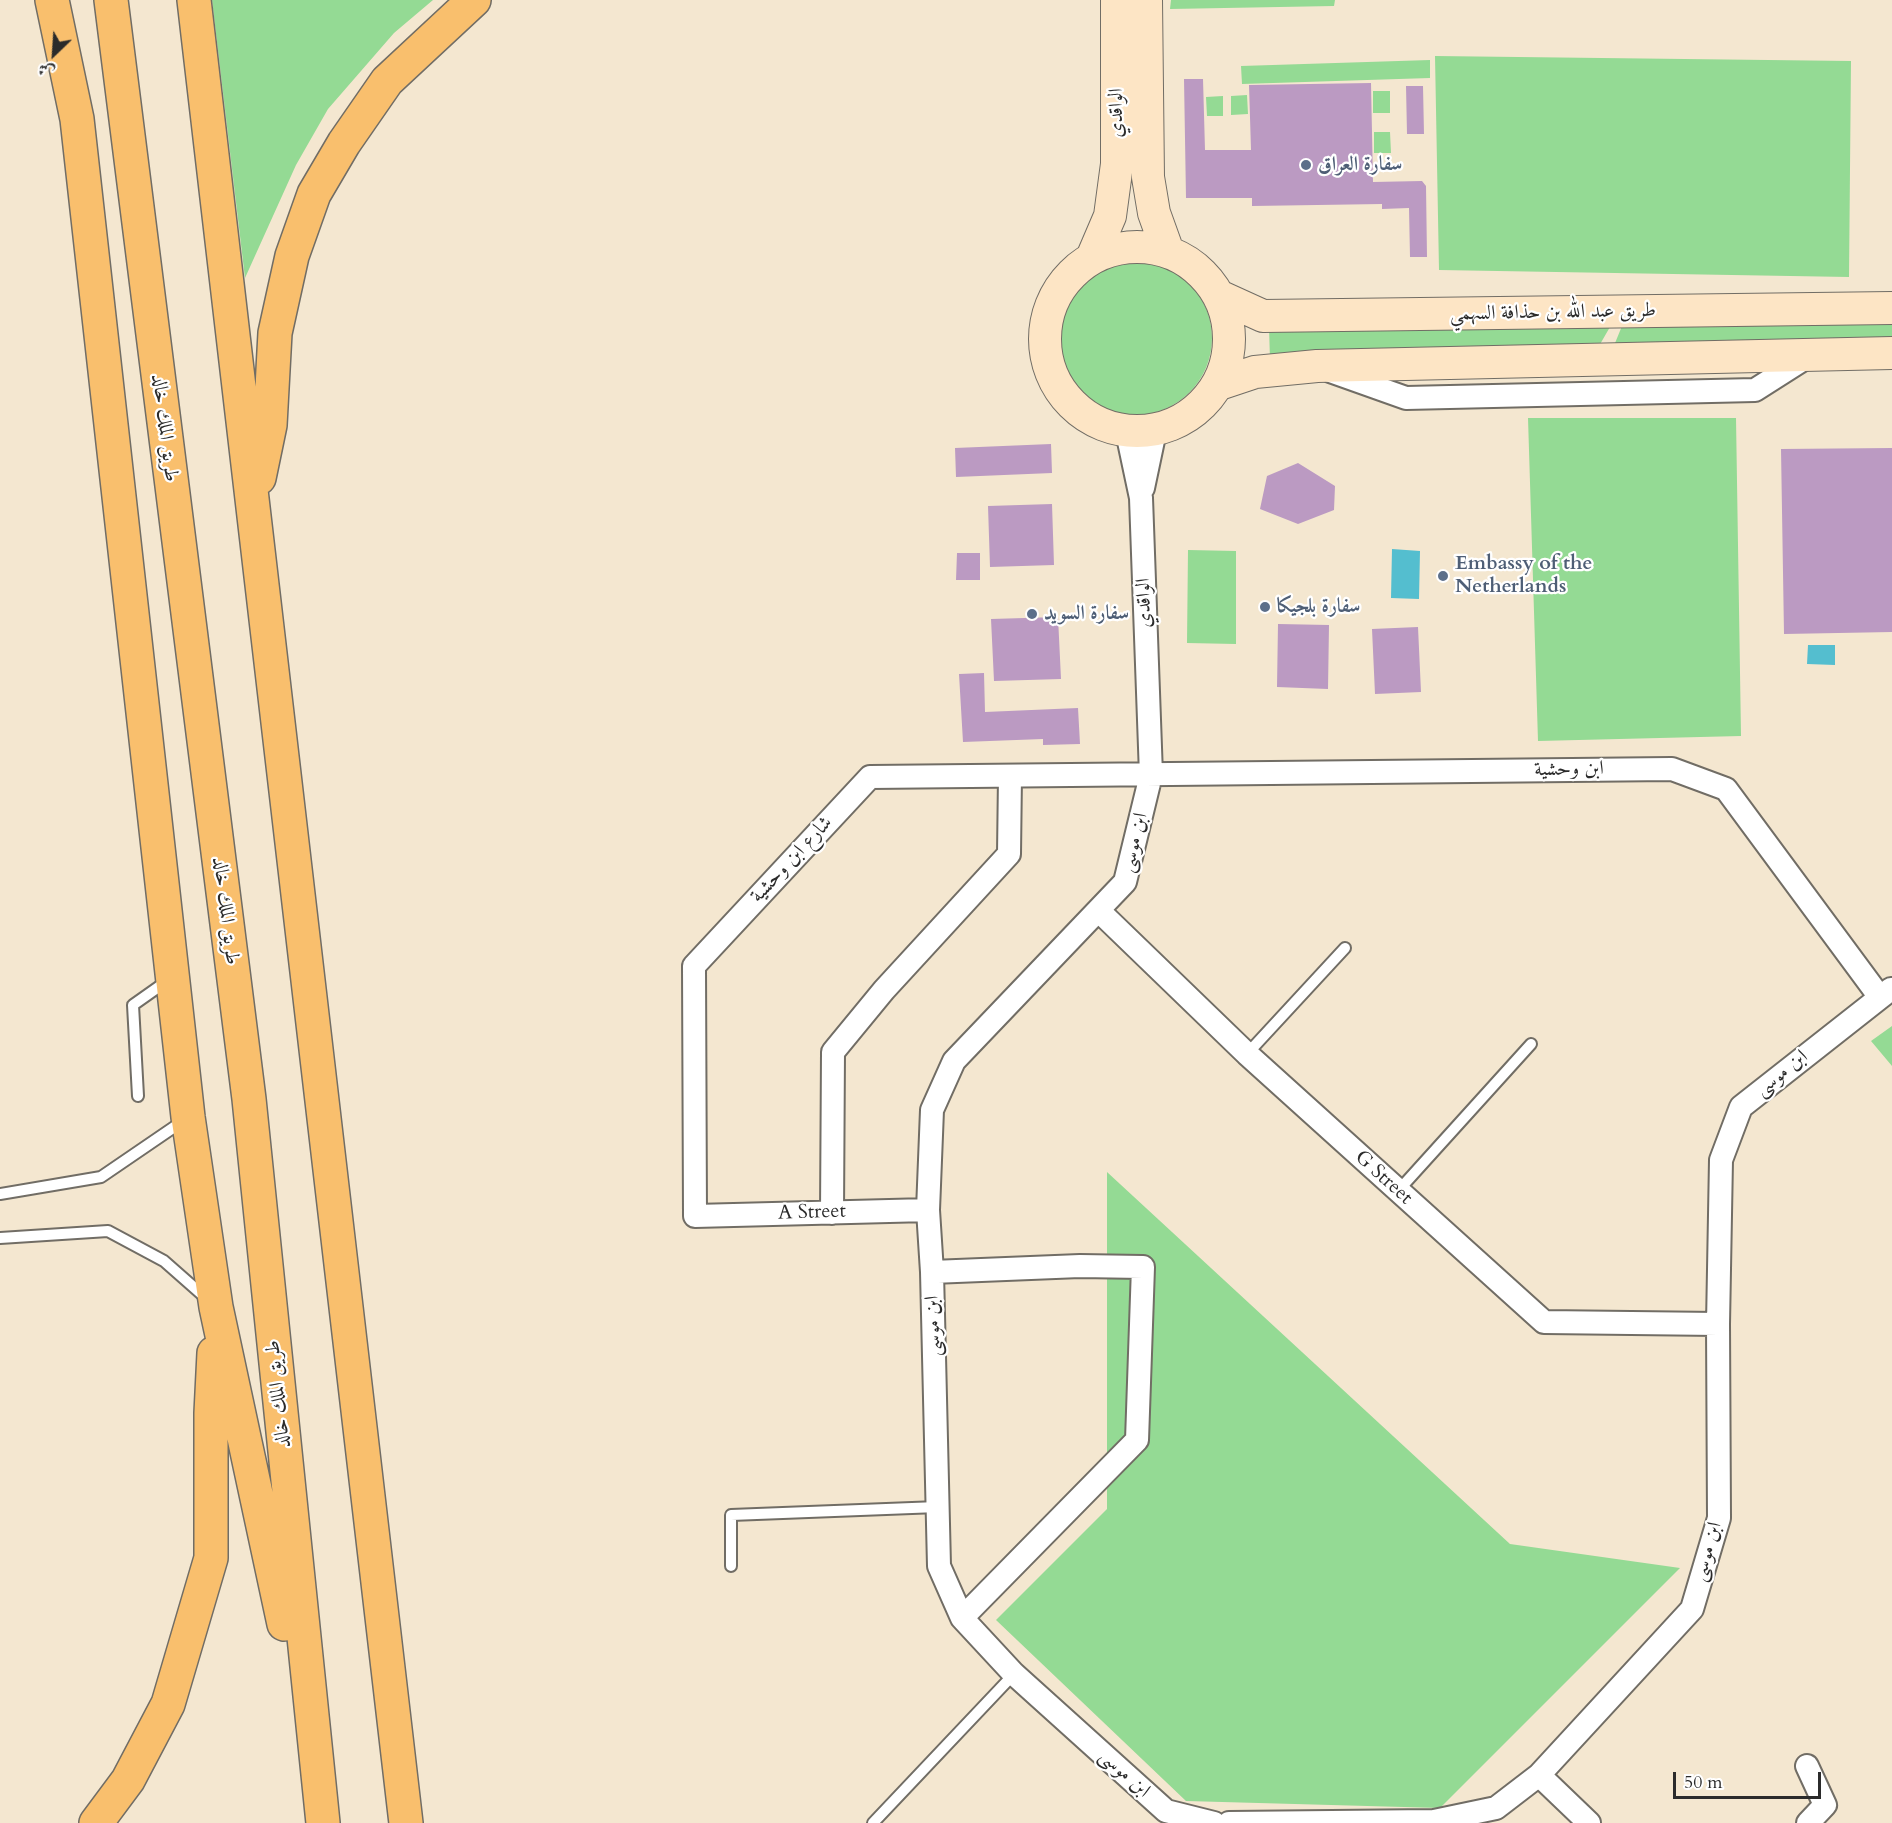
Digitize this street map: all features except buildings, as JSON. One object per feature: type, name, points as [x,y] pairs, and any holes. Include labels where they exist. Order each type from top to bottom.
[{"type":"highway","points":[[52,0],[77,119]]},
{"type":"highway","points":[[75,0],[77,119],[188,1118],[216,1306],[319,1785]]},
{"type":"highway","name":"طريق الملك خالد","points":[[111,0],[249,1099],[323,1823]]},
{"type":"highway","points":[[194,0],[406,1823]]},
{"type":"highway","points":[[253,509],[270,425],[275,333],[292,256],[314,194],[344,143],[387,81],[474,0]]},
{"type":"highway","points":[[96,1823],[128,1779],[168,1704],[211,1558],[211,1413],[216,1306]]},
{"type":"street","name":"الواقدي","points":[[1092,258],[1110,216],[1117,164],[1117,0]]},
{"type":"street","name":"الواقدي","points":[[1146,0],[1148,177],[1154,213],[1168,252]]},
{"type":"street","points":[[1129,247],[1168,252],[1198,269],[1219,296],[1229,325],[1229,355],[1219,384],[1203,406],[1180,422],[1141,431],[1099,424],[1074,408],[1056,385],[1046,358],[1044,328],[1052,300],[1069,276],[1092,258],[1110,250],[1129,247]]},
{"type":"street","name":"طريق عبد الله بن حذافة السهمي","points":[[1219,296],[1263,316],[1892,308]]},
{"type":"street","points":[[1219,384],[1255,372],[1317,366],[1892,353]]},
{"type":"street","name":"الواقدي","points":[[1141,431],[1141,498],[1151,775]]},
{"type":"street","name":"ابن وحشية","points":[[1151,775],[1672,769],[1726,789],[1886,992]]},
{"type":"street","name":"شارع ابن وحشية","points":[[695,1216],[694,966],[870,777],[1151,775]]},
{"type":"street","name":"ابن موسى","points":[[1151,775],[1125,882],[954,1061],[932,1110],[928,1210],[932,1272],[939,1566],[962,1618],[1014,1674],[1166,1811],[1214,1823]]},
{"type":"street","points":[[832,1213],[833,1052],[884,990],[1009,854],[1010,776]]},
{"type":"street","name":"G Street","points":[[1099,911],[1247,1054],[1544,1322],[1718,1324]]},
{"type":"street","name":"ابن موسى","points":[[1229,1823],[1434,1821],[1496,1808],[1539,1775],[1692,1609],[1719,1518],[1718,1324],[1721,1160],[1741,1107],[1886,992]]},
{"type":"street","name":"A Street","points":[[695,1216],[928,1210]]},
{"type":"street","points":[[932,1272],[1080,1266],[1143,1267],[1137,1440],[962,1618]]},
{"type":"street","points":[[1807,1766],[1825,1805],[1808,1823]]},
{"type":"street","points":[[1539,1775],[1589,1823]]},
{"type":"lane","points":[[1247,1054],[1345,948]]},
{"type":"lane","points":[[138,1096],[133,1005],[172,977]]},
{"type":"lane","points":[[1398,1191],[1531,1044]]},
{"type":"lane","points":[[0,1194],[101,1177],[188,1118]]},
{"type":"lane","points":[[0,1238],[108,1231],[164,1261],[216,1306]]},
{"type":"lane","points":[[731,1566],[731,1515],[939,1507]]},
{"type":"lane","points":[[873,1823],[1014,1674]]},
{"type":"green space","points":[[212,0],[433,0],[394,33],[328,109],[296,165],[245,278]]},
{"type":"green space","points":[[1171,0],[1335,0],[1334,6],[1170,9]]},
{"type":"green space","points":[[1435,56],[1851,61],[1849,277],[1439,270]]},
{"type":"green space","points":[[1430,60],[1430,78],[1242,84],[1241,66]]},
{"type":"green space","points":[[1373,91],[1390,91],[1390,113],[1373,113]]},
{"type":"green space","points":[[1247,95],[1248,114],[1231,115],[1231,96]]},
{"type":"green space","points":[[1223,96],[1223,116],[1207,116],[1206,97]]},
{"type":"green space","points":[[1374,132],[1390,132],[1391,153],[1374,153]]},
{"type":"green space","points":[[1135,261],[1165,266],[1190,283],[1207,308],[1212,338],[1207,368],[1190,393],[1165,410],[1135,415],[1105,410],[1080,393],[1063,368],[1058,338],[1063,308],[1080,283],[1105,266]]},
{"type":"green space","points":[[1892,318],[1892,347],[1611,353],[1624,321]]},
{"type":"green space","points":[[1614,320],[1595,353],[1270,360],[1269,327]]},
{"type":"green space","points":[[1528,418],[1736,418],[1741,736],[1538,741]]},
{"type":"green space","points":[[1188,550],[1236,551],[1236,644],[1187,643]]},
{"type":"green space","points":[[1892,1026],[1892,1066],[1871,1041]]},
{"type":"green space","points":[[1107,1172],[1510,1544],[1680,1568],[1440,1808],[1186,1801],[996,1620],[1107,1509]]},
{"type":"water","points":[[1392,549],[1420,551],[1419,599],[1391,598]]},
{"type":"water","points":[[1808,645],[1835,645],[1835,665],[1807,664]]},
{"type":"place","name":"سفارة العراق","points":[[1306,165]]},
{"type":"place","name":"Embassy of the Netherlands","points":[[1443,576]]},
{"type":"place","name":"سفارة بلجيكا","points":[[1265,607]]},
{"type":"place","name":"سفارة السويد","points":[[1032,614]]}]
